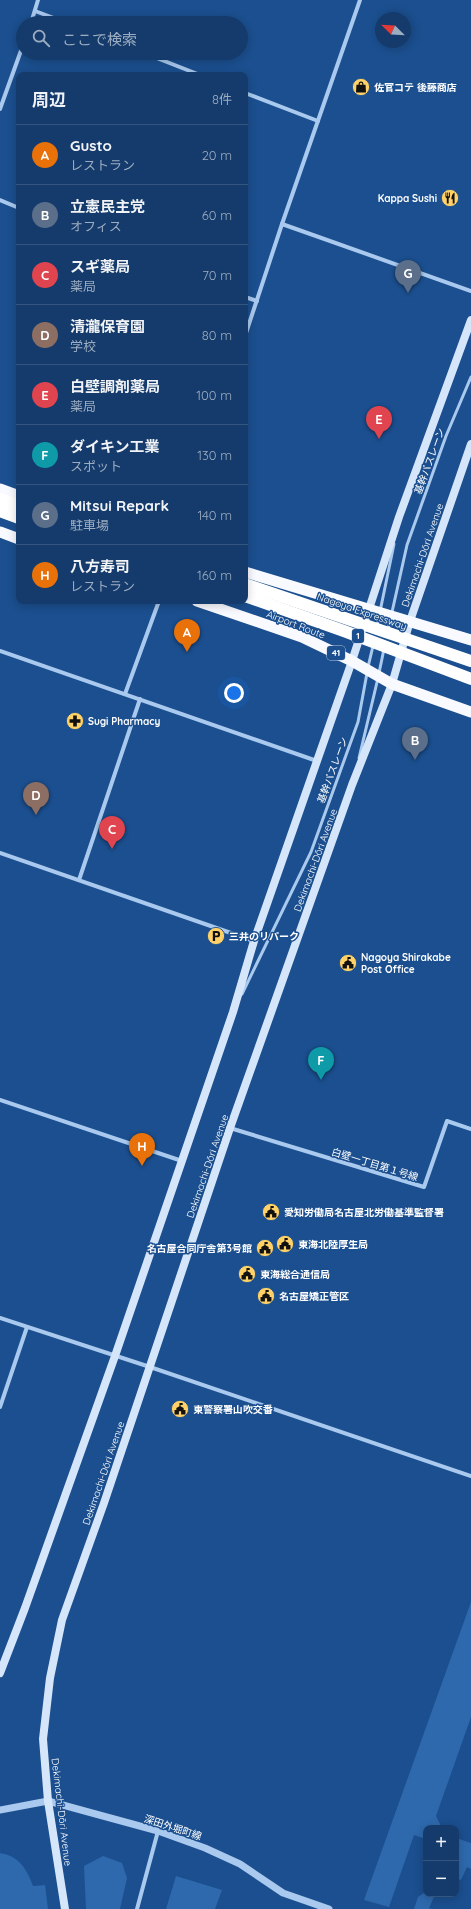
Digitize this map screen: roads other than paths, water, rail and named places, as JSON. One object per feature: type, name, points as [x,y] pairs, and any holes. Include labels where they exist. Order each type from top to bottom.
[{"type":"highway","points":[[0,489],[16,495]]},
{"type":"highway","points":[[0,499],[16,505]]},
{"type":"highway","points":[[0,511],[16,517]]},
{"type":"highway","points":[[0,532],[16,538]]},
{"type":"highway","points":[[248,573],[471,640]]},
{"type":"highway","name":"Nagoya Expressway","points":[[248,585],[471,661]]},
{"type":"highway","name":"1","points":[[248,597],[344,631],[471,679]]},
{"type":"highway","name":"Airport Route","points":[[206,604],[302,637],[352,661],[392,684],[471,712]]},
{"type":"main road","points":[[0,1674],[25,1608],[182,1161],[233,1012],[254,940],[318,761],[399,517],[471,320]]},
{"type":"main road","name":"Dekimachi-Dōri Avenue","points":[[65,1909],[48,1801],[43,1739],[50,1678],[62,1620],[150,1367],[230,1128],[352,785],[392,684],[410,621],[471,444]]},
{"type":"street","points":[[33,16],[38,0]]},
{"type":"street","points":[[248,327],[282,224],[360,0]]},
{"type":"street","points":[[35,11],[48,16]]},
{"type":"street","points":[[0,109],[18,60]]},
{"type":"street","points":[[162,60],[192,72]]},
{"type":"street","points":[[248,94],[318,121]]},
{"type":"street","points":[[0,200],[16,207]]},
{"type":"street","points":[[282,224],[471,291]]},
{"type":"street","points":[[248,298],[257,301]]},
{"type":"street","points":[[125,694],[158,604]]},
{"type":"street","points":[[0,651],[318,761]]},
{"type":"street","points":[[79,880],[140,699]]},
{"type":"street","points":[[0,853],[254,940]]},
{"type":"street","points":[[0,1100],[182,1161]]},
{"type":"street","name":"白壁一丁目第１号線","points":[[230,1128],[424,1187],[447,1121],[471,1129]]},
{"type":"street","points":[[0,1318],[150,1367],[471,1476]]},
{"type":"street","points":[[0,1407],[27,1327]]},
{"type":"street","name":"深田外堀町線","points":[[0,1810],[48,1801],[158,1831],[205,1848],[240,1864],[283,1893],[329,1909]]},
{"type":"street","points":[[137,1909],[158,1831]]},
{"type":"lane","name":"基幹バスレーン","points":[[376,634],[386,614],[407,545],[446,436],[471,377]]},
{"type":"lane","name":"基幹バスレーン","points":[[386,638],[386,614],[399,517]]},
{"type":"lane","name":"基幹バスレーン","points":[[233,1012],[311,852],[358,722],[367,670],[374,641]]},
{"type":"lane","name":"基幹バスレーン","points":[[352,785],[385,645]]},
{"type":"place","name":"佐官コテ 後藤商店","points":[[361,87]]},
{"type":"place","name":"Kappa Sushi","points":[[450,198]]},
{"type":"place","name":"Mitsui Repark","points":[[408,293]]},
{"type":"place","name":"白壁調剤薬局","points":[[379,439]]},
{"type":"place","name":"Gusto","points":[[187,652]]},
{"type":"place","name":"Sugi Pharmacy","points":[[75,721]]},
{"type":"place","name":"立憲民主党","points":[[415,760]]},
{"type":"place","name":"清瀧保育園","points":[[36,815]]},
{"type":"place","name":"スギ薬局","points":[[112,849]]},
{"type":"place","name":"三井のリパーク","points":[[216,936]]},
{"type":"place","name":"Nagoya Shirakabe Post Office","points":[[348,963]]},
{"type":"place","name":"ダイキン工業","points":[[321,1080]]},
{"type":"place","name":"八方寿司","points":[[142,1166]]},
{"type":"place","name":"愛知労働局名古屋北労働基準監督署","points":[[271,1212]]},
{"type":"place","name":"東海北陸厚生局","points":[[285,1244]]},
{"type":"place","name":"名古屋合同庁舎第3号館","points":[[265,1248]]},
{"type":"place","name":"東海総合通信局","points":[[247,1274]]},
{"type":"place","name":"名古屋矯正管区","points":[[266,1296]]},
{"type":"place","name":"東警察署山吹交番","points":[[180,1409]]}]
